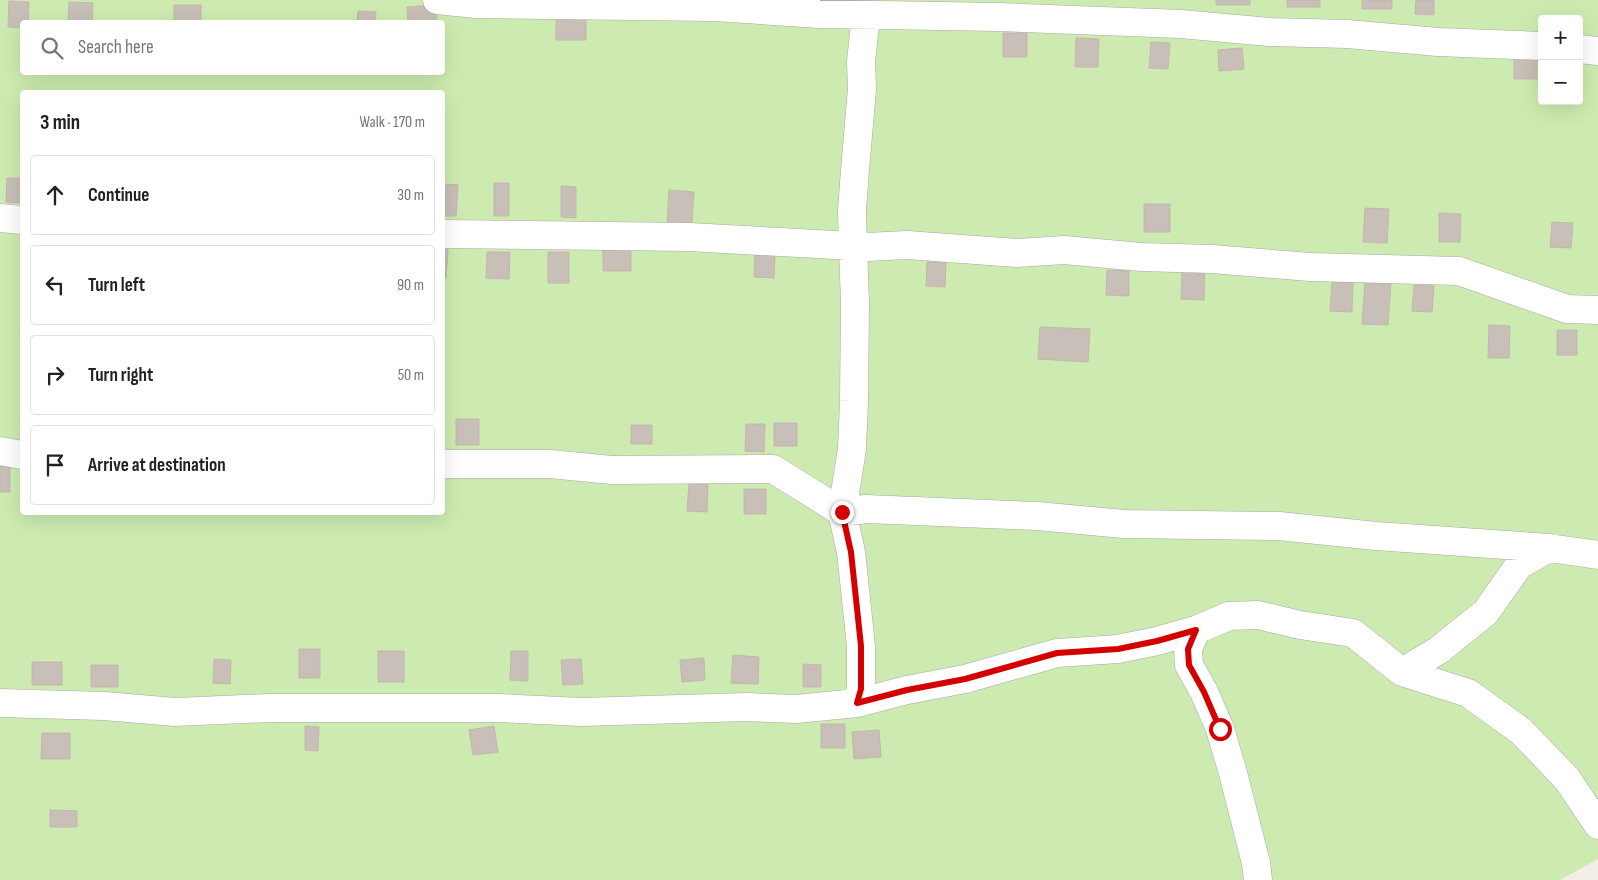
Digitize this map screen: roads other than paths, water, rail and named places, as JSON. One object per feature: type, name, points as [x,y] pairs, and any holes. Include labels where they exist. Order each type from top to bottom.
[{"type":"street","points":[[437,0],[476,4],[715,7],[866,15],[999,17],[1181,24],[1269,32],[1347,34],[1438,42],[1538,46]]},
{"type":"street","points":[[857,703],[861,689],[861,646],[851,552],[842,512],[852,450],[855,303],[852,211],[862,89],[861,62],[866,15]]},
{"type":"street","points":[[1583,49],[1598,51]]},
{"type":"street","points":[[0,218],[20,220]]},
{"type":"street","points":[[445,234],[689,237],[866,248],[907,244],[1016,253],[1064,250],[1141,257],[1212,259],[1310,267],[1459,271],[1567,309],[1598,310]]},
{"type":"street","points":[[0,451],[20,455]]},
{"type":"street","points":[[445,464],[550,464],[612,470],[773,469],[842,512],[866,509],[1036,516],[1124,524],[1279,526],[1376,536],[1549,548],[1598,555]]},
{"type":"street","points":[[1402,672],[1439,650],[1486,612],[1519,564],[1549,548]]},
{"type":"street","points":[[0,703],[104,706],[175,712],[269,708],[498,708],[582,712],[746,707],[796,709],[857,703],[907,690],[965,679],[1057,653],[1118,649],[1196,630],[1229,616],[1258,615],[1300,625],[1353,633],[1402,672],[1468,693],[1521,731],[1567,779],[1598,825]]},
{"type":"street","points":[[1196,630],[1188,649],[1189,665],[1204,692],[1220,729],[1256,863],[1258,880]]}]
